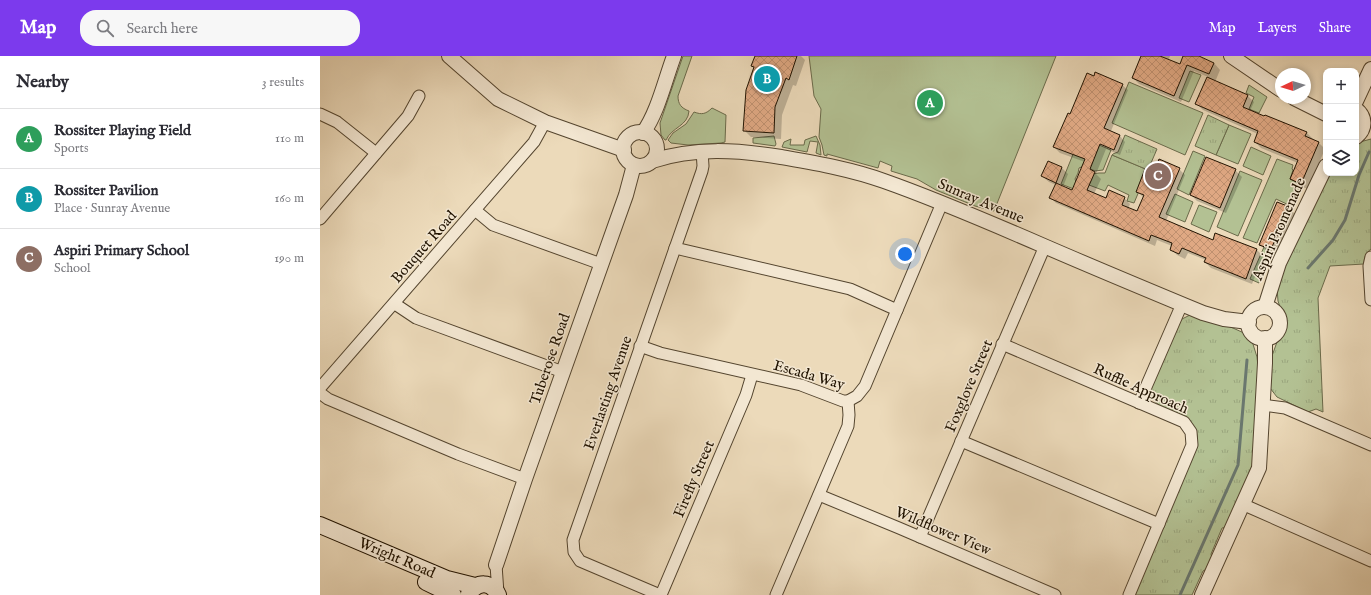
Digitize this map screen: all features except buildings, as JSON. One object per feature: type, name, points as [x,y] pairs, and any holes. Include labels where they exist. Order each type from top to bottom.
[{"type":"main road","name":"Wright Road","points":[[320,525],[474,589],[490,585],[498,594]]},
{"type":"main road","name":"Wright Road","points":[[320,536],[418,578],[453,595]]},
{"type":"street","points":[[643,132],[654,113],[674,56]]},
{"type":"street","points":[[1231,56],[1247,61],[1275,85]]},
{"type":"street","points":[[455,58],[498,100],[545,122],[585,136],[625,144]]},
{"type":"street","points":[[1359,95],[1371,69]]},
{"type":"street","points":[[320,219],[408,116],[419,96]]},
{"type":"street","points":[[1306,104],[1323,112]]},
{"type":"street","points":[[1359,112],[1363,117],[1363,130]]},
{"type":"street","points":[[320,114],[337,122],[376,153]]},
{"type":"street","name":"Bouquet Road","points":[[320,388],[395,304],[534,142],[545,122]]},
{"type":"street","points":[[643,132],[652,137],[656,145],[656,156],[652,161],[644,166],[634,165],[627,159],[625,144],[634,133],[643,132]]},
{"type":"street","name":"Sunray Avenue","points":[[656,145],[696,152]]},
{"type":"street","name":"Sunray Avenue","points":[[652,161],[696,152],[726,150],[799,160],[843,169],[883,180],[942,203],[1213,316],[1249,322]]},
{"type":"street","name":"Everlasting Avenue","points":[[661,595],[580,561],[575,556],[573,544],[574,536],[702,171],[696,152]]},
{"type":"street","name":"Tuberose Road","points":[[474,589],[488,577],[496,565],[626,194],[634,165]]},
{"type":"street","name":"Aspiri Promenade","points":[[1265,307],[1280,263],[1323,172]]},
{"type":"street","name":"Escada Way","points":[[640,346],[660,353],[800,385],[839,400],[848,401],[857,396],[862,390],[942,203]]},
{"type":"street","points":[[475,210],[493,225],[601,264]]},
{"type":"street","name":"Foxglove Street","points":[[920,537],[1044,246]]},
{"type":"street","points":[[675,248],[850,289],[897,310]]},
{"type":"street","points":[[1371,257],[1369,266],[1371,300]]},
{"type":"street","points":[[395,304],[416,318],[563,372]]},
{"type":"street","points":[[1138,403],[1182,304]]},
{"type":"street","points":[[1265,307],[1274,310],[1280,322],[1277,332],[1274,335],[1265,338],[1260,338],[1252,332],[1249,322],[1252,313],[1265,307]]},
{"type":"street","points":[[1202,595],[1259,468],[1265,338]]},
{"type":"street","name":"Ruffle Approach","points":[[1002,344],[1184,422],[1188,426],[1192,435],[1192,445],[1129,595]]},
{"type":"street","name":"Firefly Street","points":[[661,595],[746,394],[752,375]]},
{"type":"street","points":[[320,392],[328,399],[458,454],[525,479]]},
{"type":"street","points":[[780,594],[848,426],[848,401]]},
{"type":"street","points":[[1262,406],[1286,408],[1371,445]]},
{"type":"street","points":[[961,441],[1159,524]]},
{"type":"street","name":"Wildflower View","points":[[819,495],[1055,595]]},
{"type":"street","points":[[1242,504],[1371,561]]},
{"type":"street","name":"Tuberose Road","points":[[496,565],[498,594]]},
{"type":"green space","points":[[683,56],[692,56],[678,96],[680,105],[689,111],[688,116],[686,120],[665,140],[661,135],[660,123]]},
{"type":"green space","points":[[809,56],[1056,56],[994,211],[975,206],[936,190],[917,179],[891,171],[892,166],[880,161],[878,168],[827,154],[827,156],[824,155],[819,137],[821,109],[814,96]]},
{"type":"green space","points":[[1190,71],[1201,75],[1189,102],[1179,98]]},
{"type":"green space","points":[[1129,82],[1203,113],[1185,155],[1112,123]]},
{"type":"green space","points":[[1249,85],[1267,97],[1259,113],[1249,109],[1254,97],[1246,93]]},
{"type":"green space","points":[[712,108],[726,115],[725,142],[688,145],[671,143],[668,140],[673,133],[686,124],[694,112],[704,113],[708,112]]},
{"type":"green space","points":[[1208,115],[1229,125],[1216,155],[1195,146]]},
{"type":"green space","points":[[1229,125],[1251,134],[1238,164],[1216,155]]},
{"type":"green space","points":[[1125,135],[1157,149],[1148,170],[1112,155],[1118,152]]},
{"type":"green space","points":[[774,136],[775,146],[753,143],[753,138]]},
{"type":"green space","points":[[816,136],[820,145],[821,155],[816,153],[818,142],[810,141],[807,152],[782,147],[784,142],[791,139],[790,145],[804,145],[805,140]]},
{"type":"green space","points":[[1080,137],[1111,150],[1103,170],[1095,171],[1084,166],[1079,168],[1075,179],[1076,182],[1086,187],[1089,195],[1061,184]]},
{"type":"green space","points":[[1371,139],[1371,249],[1364,259],[1364,264],[1330,266],[1318,298],[1323,412],[1316,409],[1308,412],[1277,397],[1270,388],[1272,356],[1283,325],[1283,316],[1278,301],[1277,288],[1280,278],[1328,176],[1359,176],[1359,142]]},
{"type":"green space","points":[[1251,147],[1271,156],[1263,175],[1243,166]]},
{"type":"green space","points":[[1193,151],[1205,156],[1189,195],[1177,189]]},
{"type":"green space","points":[[1112,155],[1148,170],[1134,203],[1127,201],[1129,195],[1108,185],[1105,191],[1089,185],[1092,174],[1105,173]]},
{"type":"green space","points":[[1277,159],[1293,165],[1290,179],[1301,184],[1291,206],[1276,199],[1257,243],[1243,238]]},
{"type":"green space","points":[[1240,171],[1262,180],[1238,236],[1217,227]]},
{"type":"green space","points":[[1175,194],[1193,202],[1185,222],[1166,214]]},
{"type":"green space","points":[[1199,205],[1217,212],[1209,232],[1191,224]]},
{"type":"green space","points":[[1264,247],[1270,250],[1262,270],[1259,283],[1250,279]]},
{"type":"green space","points":[[1190,315],[1224,324],[1244,333],[1252,341],[1257,357],[1258,367],[1252,469],[1227,527],[1222,528],[1211,554],[1212,558],[1207,569],[1203,571],[1192,595],[1134,595],[1197,444],[1196,432],[1191,424],[1184,418],[1157,404],[1152,396],[1151,386],[1180,320]]},
{"type":"waterway","points":[[1308,268],[1333,240],[1345,220],[1359,175],[1369,152]]},
{"type":"waterway","points":[[1180,595],[1238,465],[1247,360]]},
{"type":"place","name":"Rossiter Pavilion","points":[[767,79]]},
{"type":"place","name":"Rossiter Playing Field","points":[[930,103]]},
{"type":"place","name":"Aspiri Primary School","points":[[1158,176]]}]
